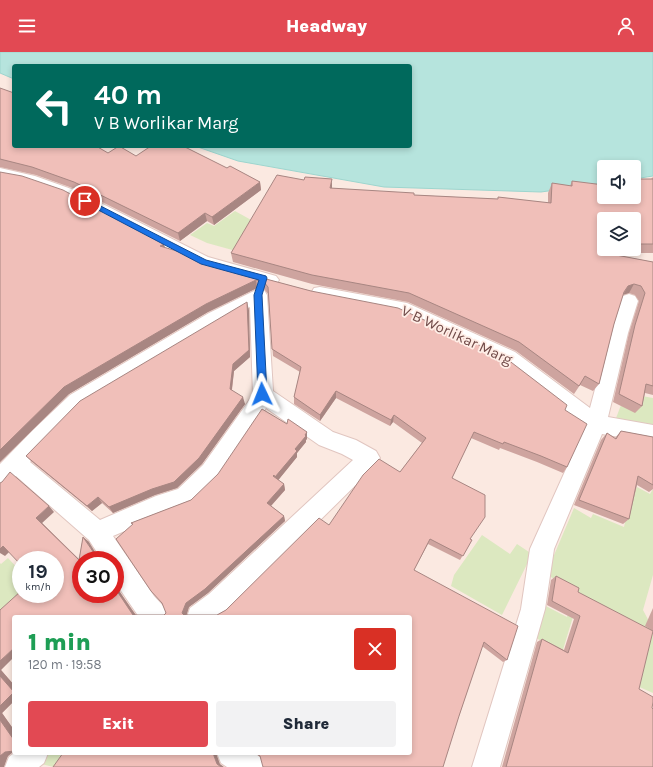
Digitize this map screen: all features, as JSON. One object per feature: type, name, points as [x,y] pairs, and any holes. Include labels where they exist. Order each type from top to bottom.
[{"type":"street","points":[[0,173],[30,179],[72,194],[203,262],[261,287]]},
{"type":"street","points":[[0,479],[77,401],[208,322],[261,287],[284,284]]},
{"type":"street","points":[[202,615],[218,603],[369,458],[349,447],[326,439],[262,394],[261,287]]},
{"type":"street","name":"V B Worlikar Marg","points":[[305,290],[401,308],[508,357],[596,424],[653,434]]},
{"type":"street","points":[[486,767],[533,609],[542,549],[596,424],[618,333],[629,301]]},
{"type":"street","points":[[97,532],[164,503],[185,497],[212,472],[252,411],[265,395]]},
{"type":"street","points":[[16,463],[97,532],[109,551]]},
{"type":"street","points":[[124,574],[145,605],[154,615]]},
{"type":"street","points":[[19,767],[32,755]]},
{"type":"street","points":[[234,755],[250,767]]},
{"type":"green space","points":[[235,211],[253,221],[236,251],[207,243],[190,235],[207,223],[214,226]]},
{"type":"green space","points":[[642,396],[653,398],[653,432],[613,426],[621,405],[638,410]]},
{"type":"green space","points":[[637,487],[650,494],[653,489],[653,575],[643,610],[653,629],[653,693],[637,686],[579,597],[562,653],[531,635],[540,603],[567,617],[575,592],[546,574],[574,508],[591,518],[593,514],[624,527],[628,508],[626,506]]},
{"type":"green space","points":[[482,535],[510,554],[517,544],[532,554],[502,615],[451,586],[454,575]]},
{"type":"green space","points":[[8,558],[12,562],[12,603],[0,614],[0,563],[1,564]]},
{"type":"green space","points":[[35,755],[61,755],[54,767],[41,764]]},
{"type":"water","points":[[0,52],[653,52],[653,176],[641,178],[641,160],[597,160],[597,184],[541,192],[384,187],[238,161],[201,148],[412,148],[412,64],[12,64],[12,78],[0,73]]},
{"type":"building","points":[[0,88],[12,92],[12,148],[99,148],[108,153],[116,148],[122,148],[136,156],[148,148],[187,148],[227,168],[230,166],[260,182],[212,217],[205,213],[178,233],[74,182],[32,167],[0,159]]},
{"type":"building","points":[[0,172],[22,176],[63,190],[164,244],[160,246],[180,252],[195,260],[311,291],[398,308],[503,356],[567,405],[565,410],[587,424],[567,467],[504,442],[503,444],[474,432],[452,478],[485,495],[485,517],[470,539],[472,540],[463,556],[430,539],[414,570],[518,626],[507,660],[484,642],[443,767],[263,767],[258,755],[412,755],[412,615],[217,615],[226,610],[319,518],[329,525],[363,475],[379,459],[400,472],[426,438],[394,415],[391,420],[336,391],[320,415],[294,397],[301,367],[272,349],[268,287],[263,281],[256,280],[206,304],[64,387],[0,450]]},
{"type":"building","points":[[277,175],[304,180],[305,177],[332,179],[330,188],[414,193],[414,195],[498,199],[498,197],[551,203],[552,183],[572,186],[572,181],[597,184],[597,204],[641,204],[641,179],[653,179],[653,244],[641,244],[641,212],[597,212],[597,256],[621,256],[653,262],[653,386],[646,384],[642,406],[619,394],[635,325],[645,293],[641,286],[634,284],[628,286],[624,292],[614,324],[599,384],[585,376],[579,386],[519,342],[409,293],[312,275],[231,253]]},
{"type":"building","points":[[247,302],[249,350],[233,364],[230,389],[243,397],[199,458],[174,482],[152,489],[109,507],[98,497],[87,506],[26,456],[80,401]]},
{"type":"building","points":[[262,409],[287,424],[288,419],[307,432],[305,435],[306,436],[295,449],[297,451],[275,477],[274,475],[273,476],[284,484],[267,503],[284,516],[205,589],[186,603],[182,613],[184,615],[164,615],[166,613],[162,603],[151,591],[116,539],[133,524],[131,523],[191,500],[218,474]]},
{"type":"building","points":[[621,431],[653,437],[653,485],[638,476],[629,519],[579,500],[607,433],[616,439]]},
{"type":"building","points":[[10,472],[49,506],[36,518],[72,553],[72,603],[124,603],[124,602],[133,615],[12,615],[12,650],[0,661],[0,610],[12,599],[12,603],[64,603],[64,551],[12,551],[12,556],[3,546],[0,549],[0,483]]},
{"type":"building","points":[[83,537],[93,551],[81,551]]},
{"type":"building","points":[[556,576],[579,588],[578,592],[653,631],[639,689],[653,697],[653,767],[506,767],[542,639],[568,653],[580,616],[552,601]]},
{"type":"building","points":[[0,676],[12,690],[12,694],[0,706]]},
{"type":"building","points":[[0,720],[12,737],[12,751],[5,752],[0,756]]},
{"type":"building","points":[[62,755],[214,755],[217,764],[221,767],[53,767]]},
{"type":"route","points":[[85,201],[203,262],[264,278],[258,295],[262,394]]}]
